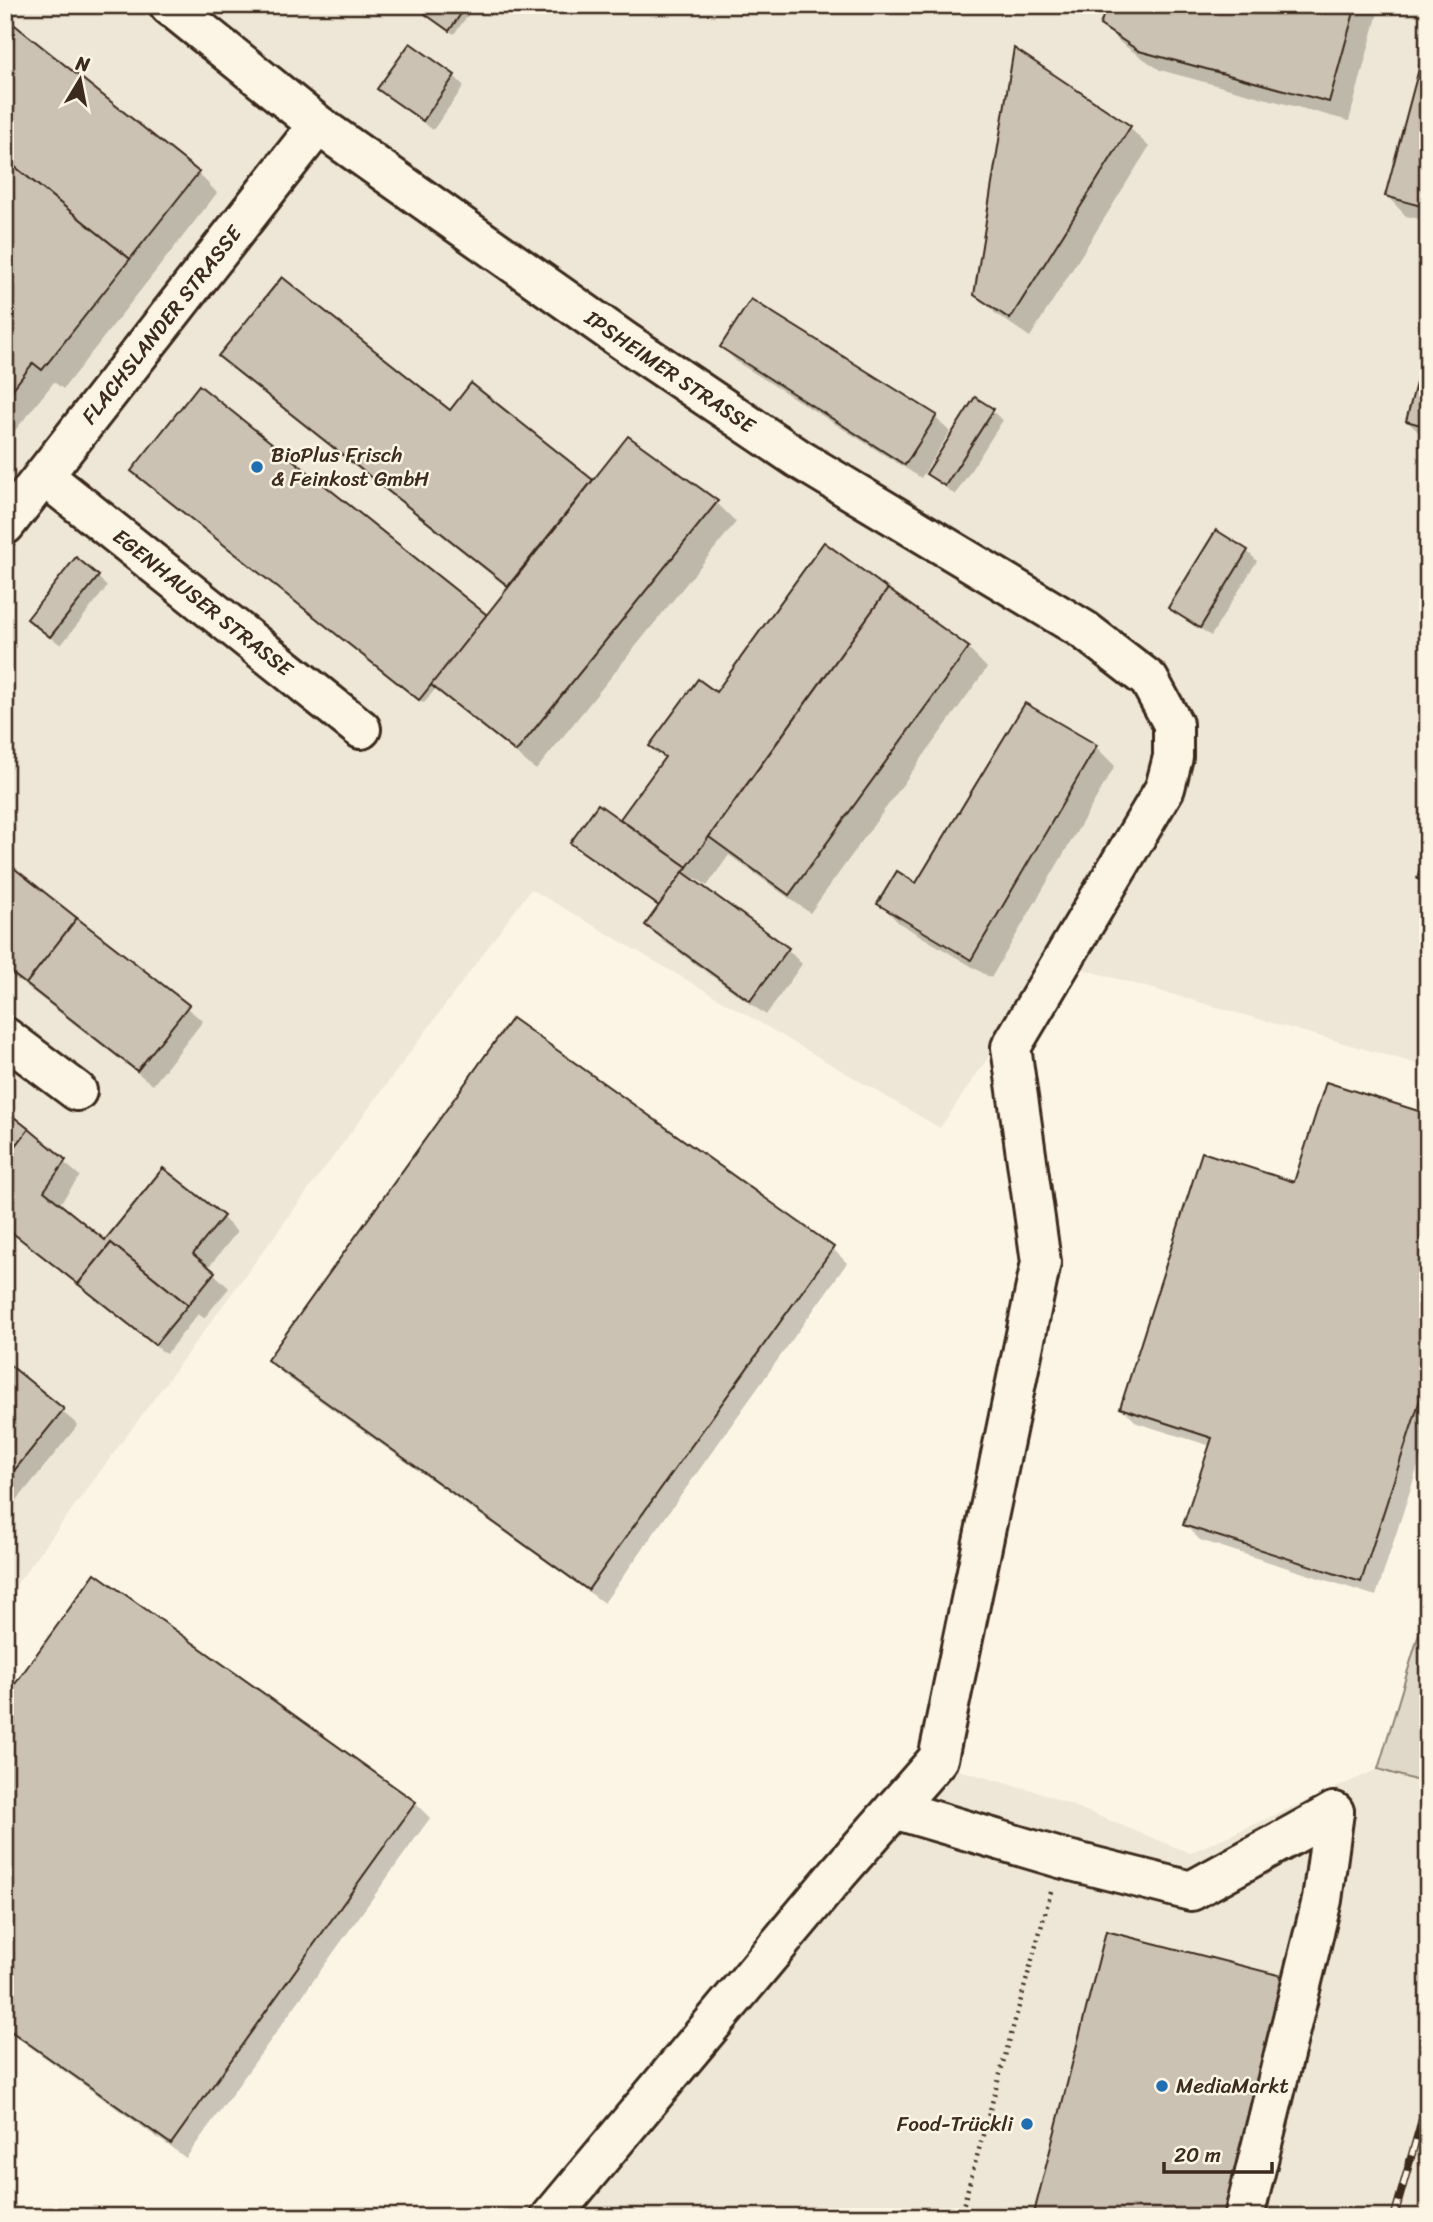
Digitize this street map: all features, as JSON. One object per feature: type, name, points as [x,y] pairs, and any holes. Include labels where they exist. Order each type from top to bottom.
[{"type":"street","name":"IPSHEIMER STRASSE","points":[[169,5],[318,125],[624,341],[788,451],[1084,630],[1149,680],[1173,724],[1174,757],[1165,788],[1011,1047],[1041,1262],[938,1759],[894,1809]]},
{"type":"street","name":"FLACHSLANDER STRASSE","points":[[5,525],[318,125]]},
{"type":"street","name":"EGENHAUSER STRASSE","points":[[44,476],[361,729]]},
{"type":"street","points":[[5,1037],[78,1091]]},
{"type":"street","points":[[551,2217],[894,1809],[1060,1858],[1191,1891],[1334,1812],[1322,1899],[1244,2217]]},
{"type":"path","points":[[960,2217],[1060,1858]]},
{"type":"shaded area","points":[[5,5],[1428,5],[1428,1067],[1054,961],[940,1128],[531,889],[5,1600]]},
{"type":"shaded area","points":[[1428,1604],[1428,1784],[1378,1769]]},
{"type":"shaded area","points":[[917,1759],[1039,1792],[1190,1853],[1378,1769],[1428,1783],[1428,2217],[532,2217]]},
{"type":"building","points":[[431,5],[467,5],[449,31],[425,14]]},
{"type":"building","points":[[1107,5],[1356,5],[1329,102],[1139,51],[1100,25]]},
{"type":"building","points":[[11,22],[199,172],[130,259],[5,159],[5,28]]},
{"type":"building","points":[[1428,35],[1428,208],[1385,196]]},
{"type":"building","points":[[410,43],[455,75],[423,121],[377,89]]},
{"type":"building","points":[[1014,48],[1131,126],[1010,319],[974,295]]},
{"type":"building","points":[[5,159],[130,259],[42,370],[33,363],[5,399]]},
{"type":"building","points":[[282,277],[450,410],[471,383],[593,480],[508,586],[218,356]]},
{"type":"building","points":[[751,299],[937,415],[905,465],[720,347]]},
{"type":"building","points":[[1428,338],[1428,427],[1406,421]]},
{"type":"building","points":[[199,385],[487,615],[419,700],[131,471]]},
{"type":"building","points":[[975,397],[994,409],[945,486],[926,474]]},
{"type":"building","points":[[628,436],[718,501],[516,752],[431,685]]},
{"type":"building","points":[[1216,530],[1248,550],[1200,628],[1168,608]]},
{"type":"building","points":[[824,542],[888,589],[687,867],[620,819],[665,757],[649,746],[698,679],[716,692]]},
{"type":"building","points":[[76,557],[99,576],[50,637],[27,619]]},
{"type":"building","points":[[888,589],[969,647],[789,895],[709,837]]},
{"type":"building","points":[[1025,703],[1097,745],[971,960],[877,904],[897,871],[916,883]]},
{"type":"building","points":[[598,804],[687,867],[659,906],[570,843]]},
{"type":"building","points":[[1428,839],[1428,882],[1417,879]]},
{"type":"building","points":[[5,861],[77,918],[26,984],[5,968]]},
{"type":"building","points":[[683,872],[789,948],[750,1001],[645,925]]},
{"type":"building","points":[[77,918],[189,1005],[137,1071],[26,984]]},
{"type":"building","points":[[512,1018],[834,1247],[588,1590],[267,1360]]},
{"type":"building","points":[[1326,1082],[1428,1114],[1428,1375],[1361,1582],[1183,1525],[1212,1438],[1120,1408],[1202,1152],[1294,1182]]},
{"type":"building","points":[[5,1110],[29,1129],[5,1160]]},
{"type":"building","points":[[29,1129],[66,1160],[44,1191],[105,1240],[163,1168],[224,1216],[193,1254],[215,1272],[188,1305],[111,1243],[78,1284],[5,1227],[5,1160]]},
{"type":"building","points":[[111,1243],[188,1305],[155,1345],[78,1284]]},
{"type":"building","points":[[5,1361],[64,1409],[5,1482]]},
{"type":"building","points":[[95,1573],[416,1802],[171,2144],[5,2027],[5,1698]]},
{"type":"building","name":"MediaMarkt","points":[[1106,1931],[1286,1977],[1224,2217],[1033,2217]]},
{"type":"railway","points":[[1394,2217],[1428,2098]]},
{"type":"railway","points":[[1425,2217],[1428,2208]]},
{"type":"place","name":"BioPlus Frisch & Feinkost GmbH","points":[[257,467]]},
{"type":"place","name":"MediaMarkt","points":[[1162,2086]]},
{"type":"place","name":"Food-Trückli","points":[[1027,2124]]}]
